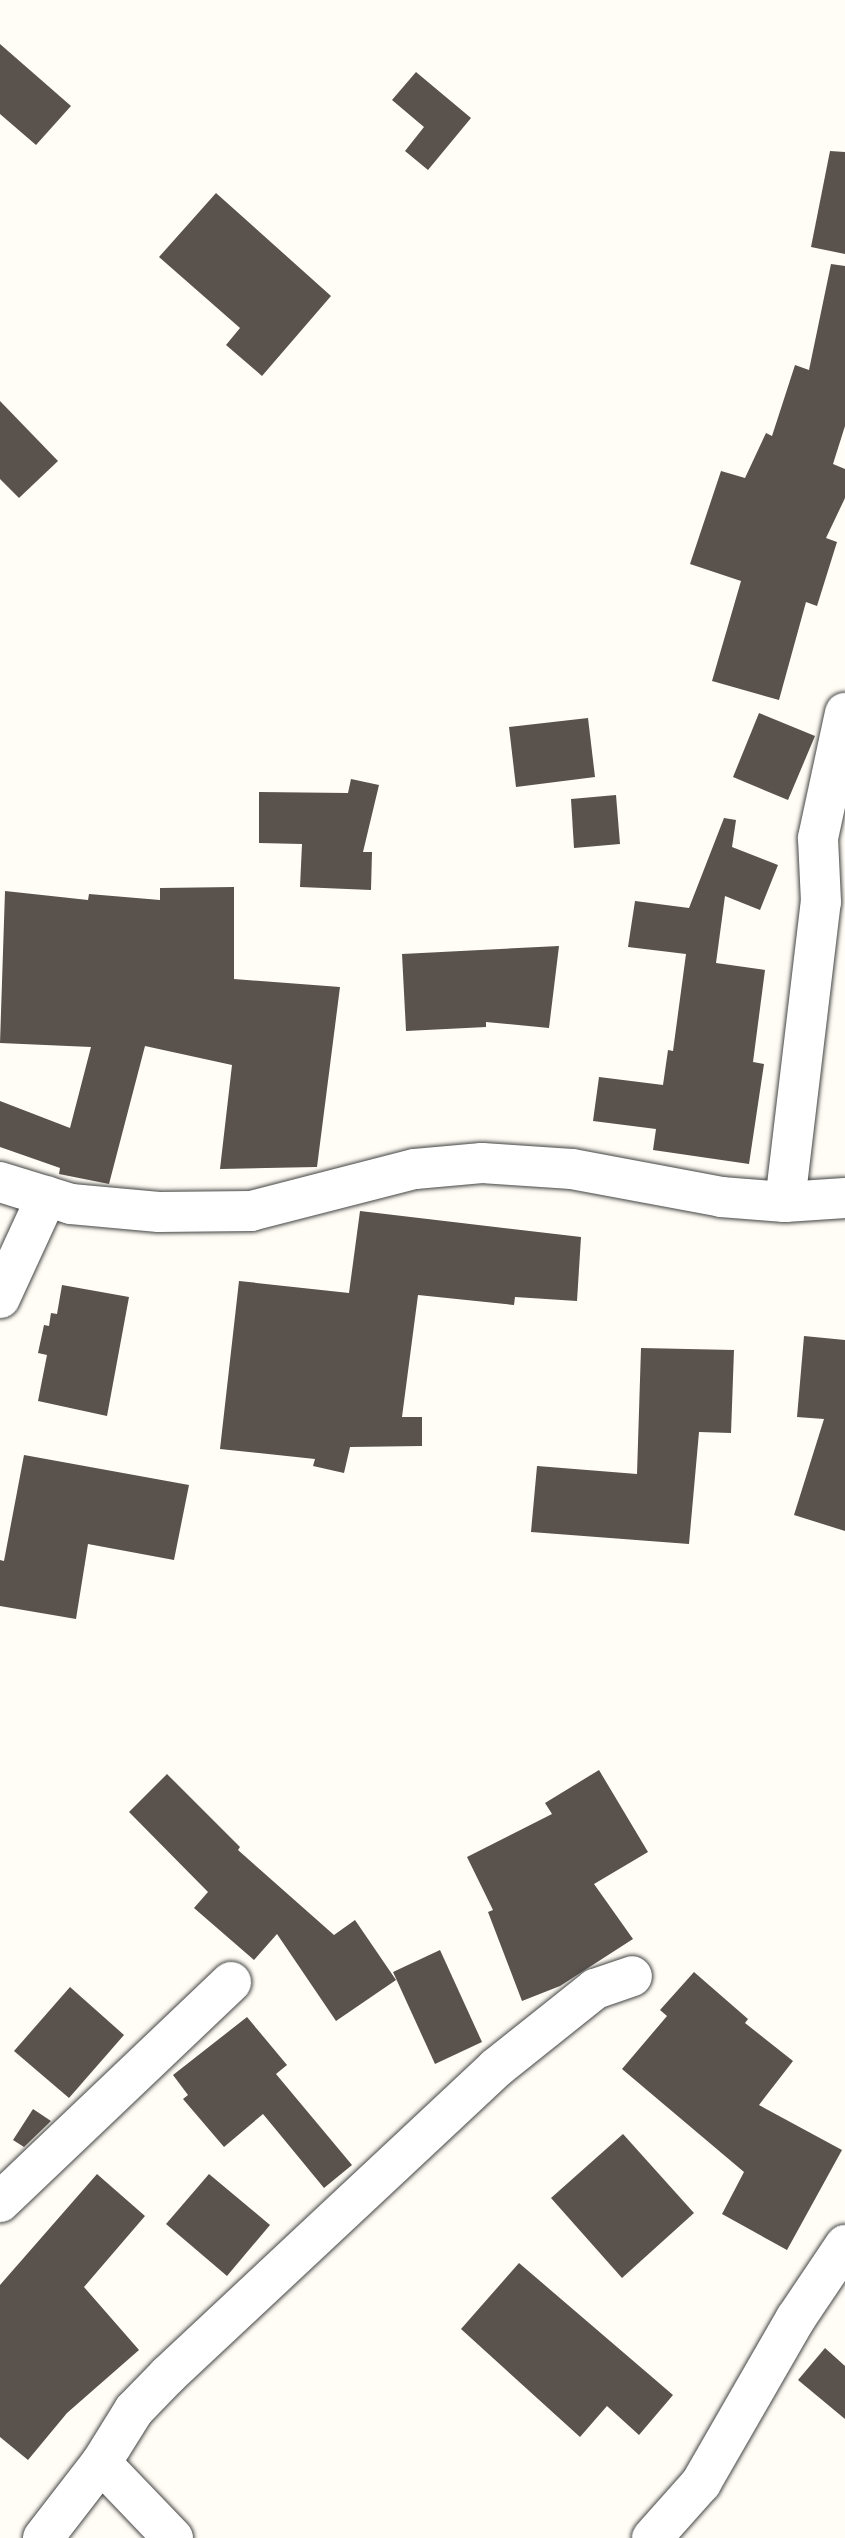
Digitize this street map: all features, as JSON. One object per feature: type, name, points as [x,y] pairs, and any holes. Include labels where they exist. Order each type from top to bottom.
[{"type":"street","points":[[785,1202],[821,902],[818,838],[845,712]]},
{"type":"street","points":[[0,1182],[71,1204],[160,1212],[251,1211],[415,1169],[482,1163],[572,1169],[721,1198],[785,1202],[845,1198]]},
{"type":"street","points":[[0,1298],[47,1196]]},
{"type":"street","points":[[43,2538],[101,2463],[134,2410],[168,2374],[496,2068],[595,1989],[632,1976]]},
{"type":"street","points":[[0,2202],[231,1982]]},
{"type":"street","points":[[652,2538],[701,2483],[796,2318],[845,2245]]},
{"type":"street","points":[[101,2463],[173,2538]]},
{"type":"building","points":[[0,44],[71,106],[36,145],[0,114]]},
{"type":"building","points":[[416,72],[471,118],[428,170],[405,151],[424,127],[392,100]]},
{"type":"building","points":[[830,151],[845,152],[845,254],[811,247]]},
{"type":"building","points":[[216,193],[331,296],[262,376],[226,345],[240,328],[159,257]]},
{"type":"building","points":[[831,264],[845,266],[845,426],[833,464],[845,469],[845,498],[826,538],[837,542],[817,606],[806,602],[779,700],[712,681],[741,581],[690,564],[721,471],[745,478],[766,433],[772,436],[795,365],[809,370]]},
{"type":"building","points":[[0,401],[58,461],[19,498],[0,479]]},
{"type":"building","points":[[759,713],[815,736],[788,800],[733,777]]},
{"type":"building","points":[[588,718],[595,777],[516,787],[509,727]]},
{"type":"building","points":[[351,779],[379,785],[363,852],[372,852],[371,890],[300,887],[302,844],[259,843],[259,792],[348,793]]},
{"type":"building","points":[[616,795],[620,844],[574,848],[571,799]]},
{"type":"building","points":[[724,818],[736,820],[732,847],[778,865],[760,910],[725,896],[716,963],[765,970],[753,1062],[764,1064],[749,1164],[653,1150],[656,1129],[593,1121],[599,1077],[663,1085],[668,1050],[673,1051],[686,954],[628,947],[635,901],[689,908]]},
{"type":"building","points":[[234,887],[234,979],[340,987],[317,1167],[220,1169],[232,1065],[145,1046],[109,1184],[59,1174],[60,1168],[0,1147],[0,1101],[70,1128],[91,1047],[0,1043],[5,891],[88,900],[89,894],[160,900],[160,888]]},
{"type":"building","points":[[559,946],[549,1028],[486,1022],[486,1027],[406,1031],[402,954]]},
{"type":"building","points":[[360,1211],[581,1237],[577,1301],[515,1297],[514,1305],[418,1295],[402,1417],[422,1417],[422,1446],[350,1447],[344,1473],[313,1466],[315,1459],[220,1449],[239,1281],[349,1293]]},
{"type":"building","points":[[62,1285],[129,1297],[107,1416],[38,1401],[47,1355],[38,1353],[44,1325],[49,1326],[51,1313],[57,1314]]},
{"type":"building","points":[[804,1336],[845,1340],[845,1531],[794,1515],[824,1419],[797,1417]]},
{"type":"building","points":[[641,1348],[734,1350],[731,1433],[699,1432],[689,1544],[531,1532],[537,1466],[637,1474]]},
{"type":"building","points":[[24,1455],[189,1485],[174,1560],[88,1544],[76,1619],[0,1606],[0,1560],[4,1561]]},
{"type":"building","points":[[599,1770],[648,1852],[594,1884],[633,1939],[560,1986],[522,2001],[488,1912],[493,1910],[467,1857],[552,1814],[545,1803]]},
{"type":"building","points":[[167,1774],[240,1847],[238,1850],[334,1935],[355,1920],[396,1980],[336,2021],[277,1934],[254,1960],[194,1908],[208,1892],[129,1812]]},
{"type":"building","points":[[440,1950],[482,2042],[435,2064],[393,1972]]},
{"type":"building","points":[[694,1972],[748,2019],[745,2023],[793,2061],[759,2105],[842,2150],[787,2250],[722,2214],[744,2172],[622,2069],[667,2016],[660,2010]]},
{"type":"building","points":[[70,1987],[124,2035],[69,2098],[14,2051]]},
{"type":"building","points":[[247,2017],[287,2065],[276,2074],[352,2165],[324,2188],[263,2114],[224,2147],[183,2099],[188,2095],[173,2075]]},
{"type":"building","points":[[33,2109],[51,2121],[24,2147],[13,2140]]},
{"type":"building","points":[[623,2134],[694,2213],[622,2278],[551,2198]]},
{"type":"building","points":[[97,2174],[145,2216],[84,2287],[139,2350],[67,2413],[28,2460],[0,2437],[0,2285]]},
{"type":"building","points":[[209,2174],[270,2225],[227,2276],[166,2224]]},
{"type":"building","points":[[519,2263],[673,2395],[639,2435],[607,2406],[580,2437],[461,2329]]},
{"type":"building","points":[[825,2348],[845,2366],[845,2419],[798,2380]]}]
